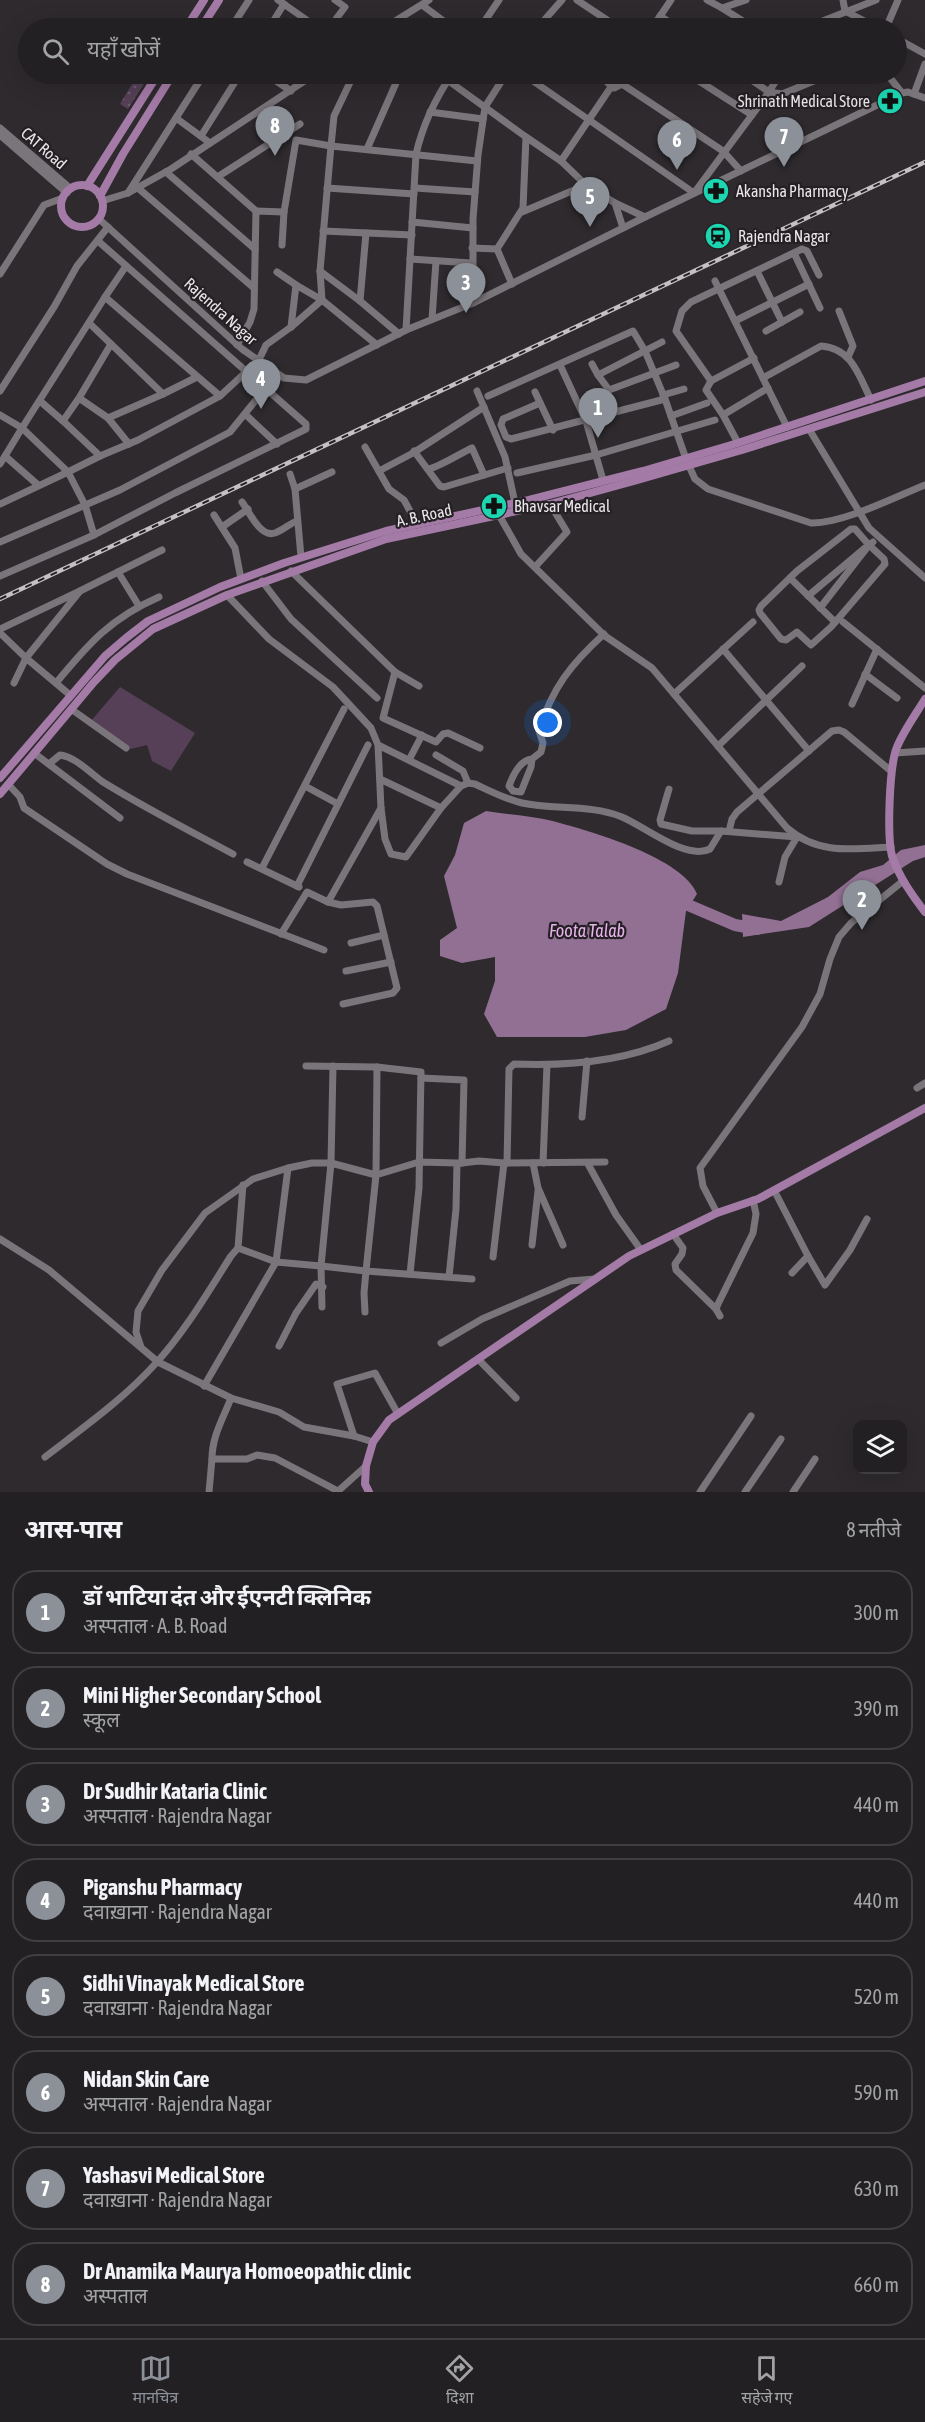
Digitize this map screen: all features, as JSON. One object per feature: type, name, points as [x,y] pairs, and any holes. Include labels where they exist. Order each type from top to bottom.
[{"type":"main road","points":[[192,18],[204,0]]},
{"type":"main road","points":[[207,18],[219,0]]},
{"type":"main road","points":[[87,186],[101,198],[103,207],[99,219],[85,227],[74,225],[64,217],[62,211],[67,193],[87,186],[152,84]]},
{"type":"main road","points":[[101,198],[123,154],[167,84]]},
{"type":"main road","name":"A. B. Road","points":[[0,778],[105,656],[148,621],[219,587],[301,557],[386,531],[687,462],[925,381]]},
{"type":"main road","name":"A. B. Road","points":[[0,794],[94,682],[134,643],[153,629],[227,595],[386,539],[550,504],[687,462],[809,429],[925,392]]},
{"type":"main road","points":[[925,699],[895,753],[891,771],[892,851],[902,878],[925,910]]},
{"type":"main road","points":[[0,766],[12,763],[20,770]]},
{"type":"main road","points":[[0,778],[8,784]]},
{"type":"main road","points":[[369,1492],[365,1484],[366,1466],[373,1442],[389,1420],[640,1250],[717,1213],[774,1190],[925,1108]]},
{"type":"street","points":[[237,18],[249,0]]},
{"type":"street","points":[[335,0],[345,7]]},
{"type":"street","points":[[337,18],[351,0]]},
{"type":"street","points":[[400,18],[429,0]]},
{"type":"street","points":[[487,18],[499,0]]},
{"type":"street","points":[[548,18],[562,0]]},
{"type":"street","points":[[577,0],[604,18]]},
{"type":"street","points":[[663,18],[660,16],[671,0]]},
{"type":"street","points":[[707,0],[738,18]]},
{"type":"street","points":[[722,8],[746,0]]},
{"type":"street","points":[[843,0],[845,11]]},
{"type":"street","points":[[829,18],[876,0]]},
{"type":"street","points":[[890,18],[898,0]]},
{"type":"street","points":[[273,18],[281,2],[304,18]]},
{"type":"street","points":[[422,4],[440,18]]},
{"type":"street","points":[[845,11],[859,18]]},
{"type":"street","points":[[907,44],[925,54]]},
{"type":"street","points":[[914,93],[925,64]]},
{"type":"street","points":[[128,193],[198,84]]},
{"type":"street","points":[[201,136],[234,84]]},
{"type":"street","points":[[281,84],[291,91]]},
{"type":"street","points":[[101,198],[128,193],[138,188],[301,84]]},
{"type":"street","points":[[322,300],[320,272],[334,116],[349,84]]},
{"type":"street","points":[[368,149],[396,84]]},
{"type":"street","points":[[320,272],[402,332],[412,235],[416,154],[421,132],[446,84]]},
{"type":"street","points":[[458,84],[525,137],[561,161],[586,185],[615,204],[645,217]]},
{"type":"street","points":[[472,303],[471,263],[477,161],[485,107],[500,84]]},
{"type":"street","points":[[537,84],[694,193],[774,84]]},
{"type":"street","points":[[609,84],[611,87],[617,88],[622,84],[723,151],[741,171]]},
{"type":"street","points":[[704,84],[752,115]]},
{"type":"street","points":[[757,84],[769,92],[782,94],[806,84]]},
{"type":"street","points":[[895,84],[902,93]]},
{"type":"street","points":[[561,161],[611,87]]},
{"type":"street","name":"Rajendra Nagar","points":[[99,219],[258,362],[277,375],[295,380],[306,380],[402,332],[512,284],[902,93],[914,93],[925,98]]},
{"type":"street","points":[[430,112],[483,119]]},
{"type":"street","points":[[176,118],[210,143]]},
{"type":"street","points":[[219,177],[300,124],[284,212],[282,245]]},
{"type":"street","name":"CAT Road","points":[[1,133],[67,193]]},
{"type":"street","points":[[497,249],[522,212],[525,137]]},
{"type":"street","points":[[296,140],[331,146],[477,161]]},
{"type":"street","points":[[191,154],[256,211],[284,212]]},
{"type":"street","points":[[166,172],[255,249]]},
{"type":"street","points":[[522,212],[586,185]]},
{"type":"street","points":[[138,188],[254,288]]},
{"type":"street","points":[[327,188],[475,192]]},
{"type":"street","points":[[0,274],[40,209],[47,202],[67,193]]},
{"type":"street","points":[[615,204],[623,228]]},
{"type":"street","points":[[237,345],[252,315],[256,211]]},
{"type":"street","points":[[412,222],[473,228]]},
{"type":"street","points":[[0,390],[54,307],[77,266],[108,226]]},
{"type":"street","points":[[323,231],[412,235]]},
{"type":"street","points":[[360,302],[366,233]]},
{"type":"street","points":[[0,576],[94,535],[304,431],[306,427],[267,388],[98,241]]},
{"type":"street","points":[[472,248],[497,249]]},
{"type":"street","points":[[497,249],[512,284]]},
{"type":"street","points":[[711,381],[678,334],[676,327],[685,307],[806,249],[819,275]]},
{"type":"street","points":[[794,253],[820,308]]},
{"type":"street","points":[[410,259],[471,263]]},
{"type":"street","points":[[432,319],[436,261]]},
{"type":"street","points":[[0,464],[126,266]]},
{"type":"street","points":[[757,271],[782,322]]},
{"type":"street","points":[[277,272],[322,300],[377,345]]},
{"type":"street","points":[[715,281],[787,427]]},
{"type":"street","points":[[735,321],[809,284]]},
{"type":"street","points":[[291,327],[296,285]]},
{"type":"street","points":[[105,297],[220,396]]},
{"type":"street","points":[[258,362],[266,345],[322,300]]},
{"type":"street","points":[[839,310],[853,342],[852,351],[848,357]]},
{"type":"street","points":[[765,331],[800,312]]},
{"type":"street","points":[[89,323],[163,394]]},
{"type":"street","points":[[488,396],[631,331],[635,333],[645,351],[695,479],[708,489],[811,523],[819,523],[858,512],[925,485]]},
{"type":"street","points":[[598,375],[662,342]]},
{"type":"street","points":[[63,421],[111,344]]},
{"type":"street","points":[[763,378],[821,346],[831,347],[848,357],[870,400]]},
{"type":"street","points":[[738,443],[706,390],[711,381],[754,358]]},
{"type":"street","points":[[592,364],[609,390],[676,365]]},
{"type":"street","points":[[560,365],[586,421],[603,480]]},
{"type":"street","points":[[0,504],[129,444],[220,396],[247,371]]},
{"type":"street","points":[[0,542],[85,505],[209,445],[230,432],[277,375]]},
{"type":"street","points":[[108,418],[197,378]]},
{"type":"street","points":[[723,415],[768,388]]},
{"type":"street","points":[[540,403],[503,419],[501,425],[506,437],[510,439],[553,430],[684,389]]},
{"type":"street","points":[[477,391],[508,468],[515,503]]},
{"type":"street","points":[[535,392],[553,430]]},
{"type":"street","points":[[79,398],[108,418],[129,444]]},
{"type":"street","points":[[40,401],[99,456]]},
{"type":"street","points":[[671,416],[707,404]]},
{"type":"street","points":[[378,471],[484,407]]},
{"type":"street","points":[[0,415],[22,428],[68,472],[85,505],[94,535]]},
{"type":"street","points":[[246,415],[277,444]]},
{"type":"street","points":[[517,473],[596,455],[716,420]]},
{"type":"street","points":[[809,429],[858,512],[873,540],[884,559],[885,564],[839,622],[811,645],[797,632],[786,640],[781,639],[759,610],[790,578],[851,528],[873,540],[925,578]]},
{"type":"street","points":[[365,447],[391,492],[404,500],[417,524]]},
{"type":"street","points":[[429,469],[472,448],[484,475]]},
{"type":"street","points":[[414,451],[440,486],[444,487],[508,468]]},
{"type":"street","points":[[5,456],[38,485]]},
{"type":"street","points":[[295,489],[332,472]]},
{"type":"street","points":[[290,474],[295,489],[301,557]]},
{"type":"street","points":[[242,501],[256,524],[269,533],[274,533],[297,521]]},
{"type":"street","points":[[535,567],[567,532],[550,504]]},
{"type":"street","points":[[222,527],[248,509]]},
{"type":"street","points":[[214,515],[235,548],[241,579]]},
{"type":"street","points":[[499,515],[521,554],[604,634],[652,668],[797,837],[811,844],[839,850],[892,851]]},
{"type":"street","points":[[808,596],[873,540]]},
{"type":"street","points":[[820,608],[873,540]]},
{"type":"street","points":[[70,695],[0,631],[162,550]]},
{"type":"street","points":[[291,571],[395,672],[419,686]]},
{"type":"street","points":[[118,572],[139,606]]},
{"type":"street","points":[[790,578],[820,608],[877,649],[925,688]]},
{"type":"street","points":[[262,581],[291,618],[377,698]]},
{"type":"street","points":[[14,682],[27,658],[80,591]]},
{"type":"street","points":[[227,595],[269,639],[333,687],[370,728],[378,745],[381,808],[387,848],[391,854],[405,857],[441,808],[465,784]]},
{"type":"street","points":[[56,683],[83,650],[118,618],[159,597]]},
{"type":"street","points":[[674,694],[753,622]]},
{"type":"street","points":[[532,759],[523,789],[518,793],[513,791],[509,786],[522,762],[532,759],[543,748],[539,730],[563,676],[576,659],[604,634]]},
{"type":"street","points":[[723,649],[809,751]]},
{"type":"street","points":[[852,704],[877,649]]},
{"type":"street","points":[[718,746],[802,666]]},
{"type":"street","points":[[395,672],[383,718],[436,742],[442,734],[448,733],[480,748]]},
{"type":"street","points":[[865,674],[897,698]]},
{"type":"street","points":[[71,709],[126,748]]},
{"type":"street","points":[[262,868],[344,709]]},
{"type":"street","points":[[729,831],[734,816],[832,731],[839,730],[891,771]]},
{"type":"street","points":[[409,760],[422,735]]},
{"type":"street","points":[[297,886],[368,745]]},
{"type":"street","points":[[378,745],[465,784],[520,803],[618,815],[672,844],[692,850],[710,849],[721,831]]},
{"type":"street","points":[[895,753],[925,751]]},
{"type":"street","points":[[34,753],[120,818]]},
{"type":"street","points":[[49,764],[60,755],[69,757],[101,781],[233,854]]},
{"type":"street","points":[[436,755],[463,771],[465,784]]},
{"type":"street","points":[[380,779],[441,808]]},
{"type":"street","points":[[8,784],[19,794],[24,808],[107,864],[127,874],[324,950]]},
{"type":"street","points":[[305,786],[339,804]]},
{"type":"street","points":[[669,789],[660,820],[661,824],[692,831],[729,831],[797,837]]},
{"type":"street","points":[[328,902],[381,808]]},
{"type":"street","points":[[779,882],[785,857],[797,837]]},
{"type":"street","points":[[247,862],[328,902],[341,905],[373,902],[379,910],[396,992],[343,1004]]},
{"type":"street","points":[[717,1213],[703,1186],[700,1168],[802,1027],[820,994],[839,937],[851,922],[902,878]]},
{"type":"street","points":[[281,934],[307,891]]},
{"type":"street","points":[[351,943],[384,935]]},
{"type":"street","points":[[346,971],[391,962]]},
{"type":"street","points":[[493,1257],[506,1163],[509,1069],[514,1064],[547,1065],[587,1061],[648,1050],[669,1041]]},
{"type":"street","points":[[582,1117],[587,1061]]},
{"type":"street","points":[[543,1163],[547,1065]]},
{"type":"street","points":[[306,1066],[377,1067],[421,1072],[419,1162],[410,1274]]},
{"type":"street","points":[[322,1307],[321,1266],[331,1163],[333,1066]]},
{"type":"street","points":[[365,1312],[364,1293],[376,1175],[377,1067]]},
{"type":"street","points":[[421,1078],[464,1080],[460,1163],[449,1277]]},
{"type":"street","points":[[917,1088],[925,1083]]},
{"type":"street","points":[[142,1349],[136,1332],[138,1311],[162,1270],[205,1213],[253,1179],[312,1163],[331,1163],[376,1175],[419,1162],[588,1164],[604,1162]]},
{"type":"street","points":[[533,1163],[538,1188],[563,1245]]},
{"type":"street","points":[[588,1164],[616,1215],[640,1250]]},
{"type":"street","points":[[204,1386],[276,1262],[288,1168]]},
{"type":"street","points":[[45,1457],[128,1392],[174,1342],[238,1248],[243,1185]]},
{"type":"street","points":[[532,1245],[538,1188]]},
{"type":"street","points":[[774,1190],[825,1286],[850,1250],[867,1219]]},
{"type":"street","points":[[673,1234],[683,1248],[675,1264],[676,1270],[718,1313],[753,1233],[756,1215],[753,1200]]},
{"type":"street","points":[[0,1239],[49,1270],[158,1362],[231,1398],[279,1412],[304,1427],[354,1436],[373,1442]]},
{"type":"street","points":[[238,1248],[276,1262],[472,1279]]},
{"type":"street","points":[[792,1273],[808,1256]]},
{"type":"street","points":[[441,1343],[482,1319],[570,1281],[596,1279]]},
{"type":"street","points":[[279,1346],[296,1313],[316,1284],[323,1287]]},
{"type":"street","points":[[478,1359],[516,1398]]},
{"type":"street","points":[[354,1436],[337,1384],[375,1373],[398,1414]]},
{"type":"street","points":[[209,1492],[214,1438],[231,1398]]},
{"type":"street","points":[[700,1492],[751,1416]]},
{"type":"street","points":[[745,1492],[781,1439]]},
{"type":"street","points":[[212,1459],[247,1459],[257,1455],[275,1458],[338,1492],[366,1466]]},
{"type":"street","points":[[793,1492],[815,1459]]},
{"type":"shaded area","points":[[132,84],[144,84],[128,109],[120,104]]},
{"type":"shaded area","points":[[120,687],[195,733],[171,771],[152,761],[147,745],[131,749],[90,722]]},
{"type":"water","name":"Foota Talab","points":[[486,811],[551,821],[615,840],[657,859],[675,869],[689,881],[697,894],[686,911],[678,973],[666,1009],[626,1030],[585,1037],[497,1037],[484,1014],[495,981],[495,957],[462,963],[440,956],[440,940],[457,928],[444,876],[455,855],[464,823]]},
{"type":"water","points":[[925,845],[925,857],[913,861],[809,927],[743,937],[742,914],[781,921],[828,897],[860,872],[883,865],[901,850]]},
{"type":"waterway","points":[[688,905],[735,925],[757,929]]},
{"type":"railway","points":[[0,599],[925,162]]},
{"type":"place","name":"Shrinath Medical Store","points":[[890,101]]},
{"type":"place","name":"Dr Anamika Maurya Homoeopathic clinic","points":[[275,156]]},
{"type":"place","name":"Yashasvi Medical Store","points":[[784,167]]},
{"type":"place","name":"Nidan Skin Care","points":[[677,170]]},
{"type":"place","name":"Akansha Pharmacy","points":[[716,191]]},
{"type":"place","name":"Sidhi Vinayak Medical Store","points":[[590,227]]},
{"type":"place","name":"Rajendra Nagar","points":[[718,236]]},
{"type":"place","name":"Dr Sudhir Kataria Clinic","points":[[466,313]]},
{"type":"place","name":"Piganshu Pharmacy","points":[[261,409]]},
{"type":"place","name":"डॉ भाटिया दंत और ईएनटी क्लिनिक","points":[[598,438]]},
{"type":"place","name":"Bhavsar Medical","points":[[494,506]]},
{"type":"place","name":"Mini Higher Secondary School","points":[[862,930]]}]
